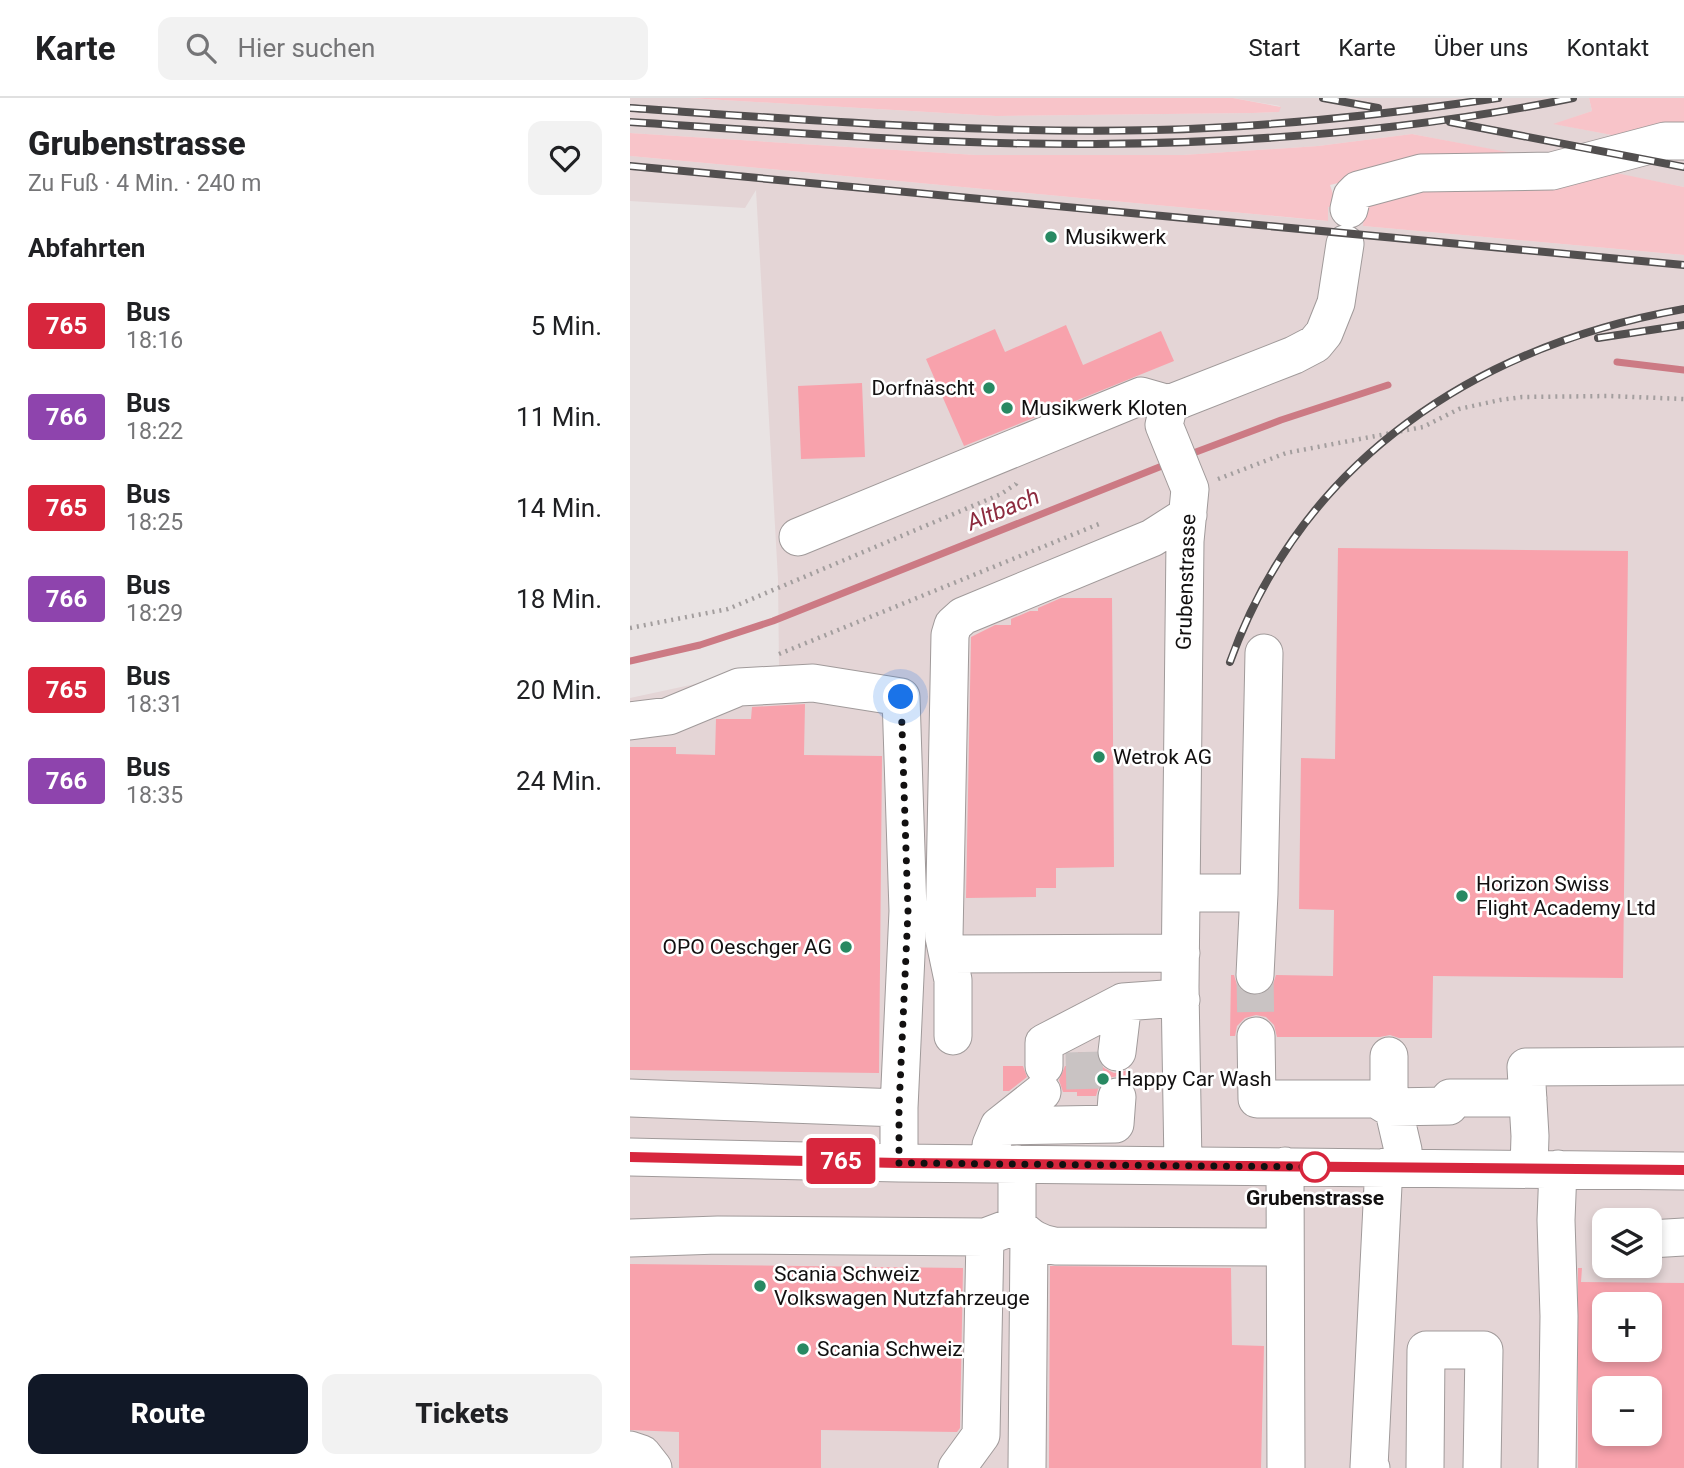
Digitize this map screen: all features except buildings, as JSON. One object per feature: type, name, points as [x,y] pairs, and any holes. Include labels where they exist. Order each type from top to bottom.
[{"type":"street","points":[[1349,209],[1352,197],[1358,190],[1408,175],[1552,171],[1665,141],[1684,141]]},
{"type":"street","points":[[798,537],[1141,396],[1169,420],[1315,344],[1324,333],[1336,303],[1345,244]]},
{"type":"street","name":"Grubenstrasse","points":[[1169,420],[1190,489],[1185,541],[1181,893],[1183,1165]]},
{"type":"street","points":[[953,1036],[953,980],[944,937],[950,635],[953,625],[963,616],[1152,538],[1188,515]]},
{"type":"street","points":[[1255,975],[1264,653]]},
{"type":"street","points":[[630,720],[669,716],[739,687],[813,682],[901,697],[908,911],[899,1163]]},
{"type":"street","points":[[1181,893],[1259,893]]},
{"type":"street","points":[[948,954],[1181,953]]},
{"type":"street","points":[[1027,1468],[1005,1164],[991,1145],[999,1126],[1043,1079],[1044,1043],[1124,1002],[1181,1000]]},
{"type":"street","points":[[1100,1052],[1124,1002]]},
{"type":"street","points":[[1256,1036],[1256,1100],[1377,1099],[1391,1107],[1449,1106],[1450,1098],[1528,1098]]},
{"type":"street","points":[[1371,1468],[1383,1185],[1403,1150],[1391,1107],[1389,1056]]},
{"type":"street","points":[[1557,1468],[1559,1316],[1556,1220],[1528,1098],[1527,1067],[1684,1066]]},
{"type":"street","points":[[630,1098],[899,1108]]},
{"type":"street","points":[[674,1099],[674,1158]]},
{"type":"street","points":[[999,1126],[1094,1106]]},
{"type":"street","points":[[630,1157],[899,1163],[1684,1171]]},
{"type":"street","points":[[1285,1166],[1286,1468]]},
{"type":"street","points":[[957,1468],[981,1435],[1010,1233]]},
{"type":"street","points":[[630,1238],[1010,1233],[1055,1246],[1285,1247]]},
{"type":"street","points":[[1662,1238],[1684,1237]]},
{"type":"street","points":[[1425,1468],[1426,1350],[1484,1350],[1482,1468]]},
{"type":"street","points":[[630,1450],[642,1454],[653,1468]]},
{"type":"path","points":[[630,628],[728,609],[1001,494],[1016,484],[1024,466],[1017,446]]},
{"type":"shaded area","points":[[630,98],[689,98],[996,116],[1253,113],[1278,112],[1280,106],[1233,98],[1589,98],[1592,111],[1555,124],[1684,149],[1684,187],[1412,134],[1318,146],[1183,155],[976,155],[630,133]]},
{"type":"shaded area","points":[[689,98],[1233,98],[1281,107],[1279,112],[1253,113],[996,116]]},
{"type":"shaded area","points":[[1589,98],[1684,98],[1684,129],[1633,139],[1553,124],[1592,111]]},
{"type":"shaded area","points":[[630,133],[976,155],[1183,155],[1318,146],[1412,134],[1555,161],[1419,163],[1330,185],[1335,200],[1333,207],[1328,207],[1328,221],[630,156]]},
{"type":"shaded area","points":[[630,156],[1327,221],[1328,207],[1364,211],[1363,226],[1684,255],[1684,1468],[630,1468],[630,698],[779,666],[778,579],[756,190],[745,208],[630,201]]},
{"type":"shaded area","points":[[1592,168],[1684,187],[1684,255],[1363,226],[1364,211],[1361,202],[1409,182]]},
{"type":"waterway","name":"Altbach","points":[[1617,362],[1684,370]]},
{"type":"waterway","name":"Altbach","points":[[1188,455],[1281,420],[1388,385]]},
{"type":"waterway","name":"Altbach","points":[[630,661],[700,645],[773,621],[1167,464]]},
{"type":"tunnel","points":[[1255,975],[1256,1036]]},
{"type":"tunnel","points":[[1084,1052],[1085,1096]]},
{"type":"railway","points":[[1323,98],[1378,108]]},
{"type":"railway","points":[[630,108],[958,128],[1089,131],[1241,126],[1412,110],[1498,98]]},
{"type":"railway","points":[[630,122],[921,140],[1037,144],[1155,143],[1335,133],[1455,119],[1573,98]]},
{"type":"railway","points":[[1450,122],[1684,167]]},
{"type":"railway","points":[[630,166],[1684,265]]},
{"type":"railway","points":[[1230,662],[1262,590],[1303,526],[1351,471],[1407,423],[1469,383],[1536,351],[1608,326],[1684,309]]},
{"type":"railway","points":[[1598,338],[1684,325]]},
{"type":"bus line","name":"765","points":[[630,1157],[899,1163],[1684,1170]]},
{"type":"place","name":"Musikwerk","points":[[1051,237]]},
{"type":"place","name":"Dorfnäscht","points":[[989,388]]},
{"type":"place","name":"Musikwerk Kloten","points":[[1007,408]]},
{"type":"place","name":"Wetrok AG","points":[[1099,757]]},
{"type":"place","name":"Horizon Swiss Flight Academy Ltd","points":[[1462,896]]},
{"type":"place","name":"OPO Oeschger AG","points":[[846,947]]},
{"type":"place","name":"Happy Car Wash","points":[[1103,1079]]},
{"type":"place","name":"Grubenstrasse","points":[[1315,1167]]},
{"type":"place","name":"Scania Schweiz Volkswagen Nutzfahrzeuge","points":[[760,1286]]},
{"type":"place","name":"Scania Schweiz","points":[[803,1349]]},
{"type":"route","points":[[901,697],[908,911],[898,1130],[899,1163],[1315,1167]]}]
